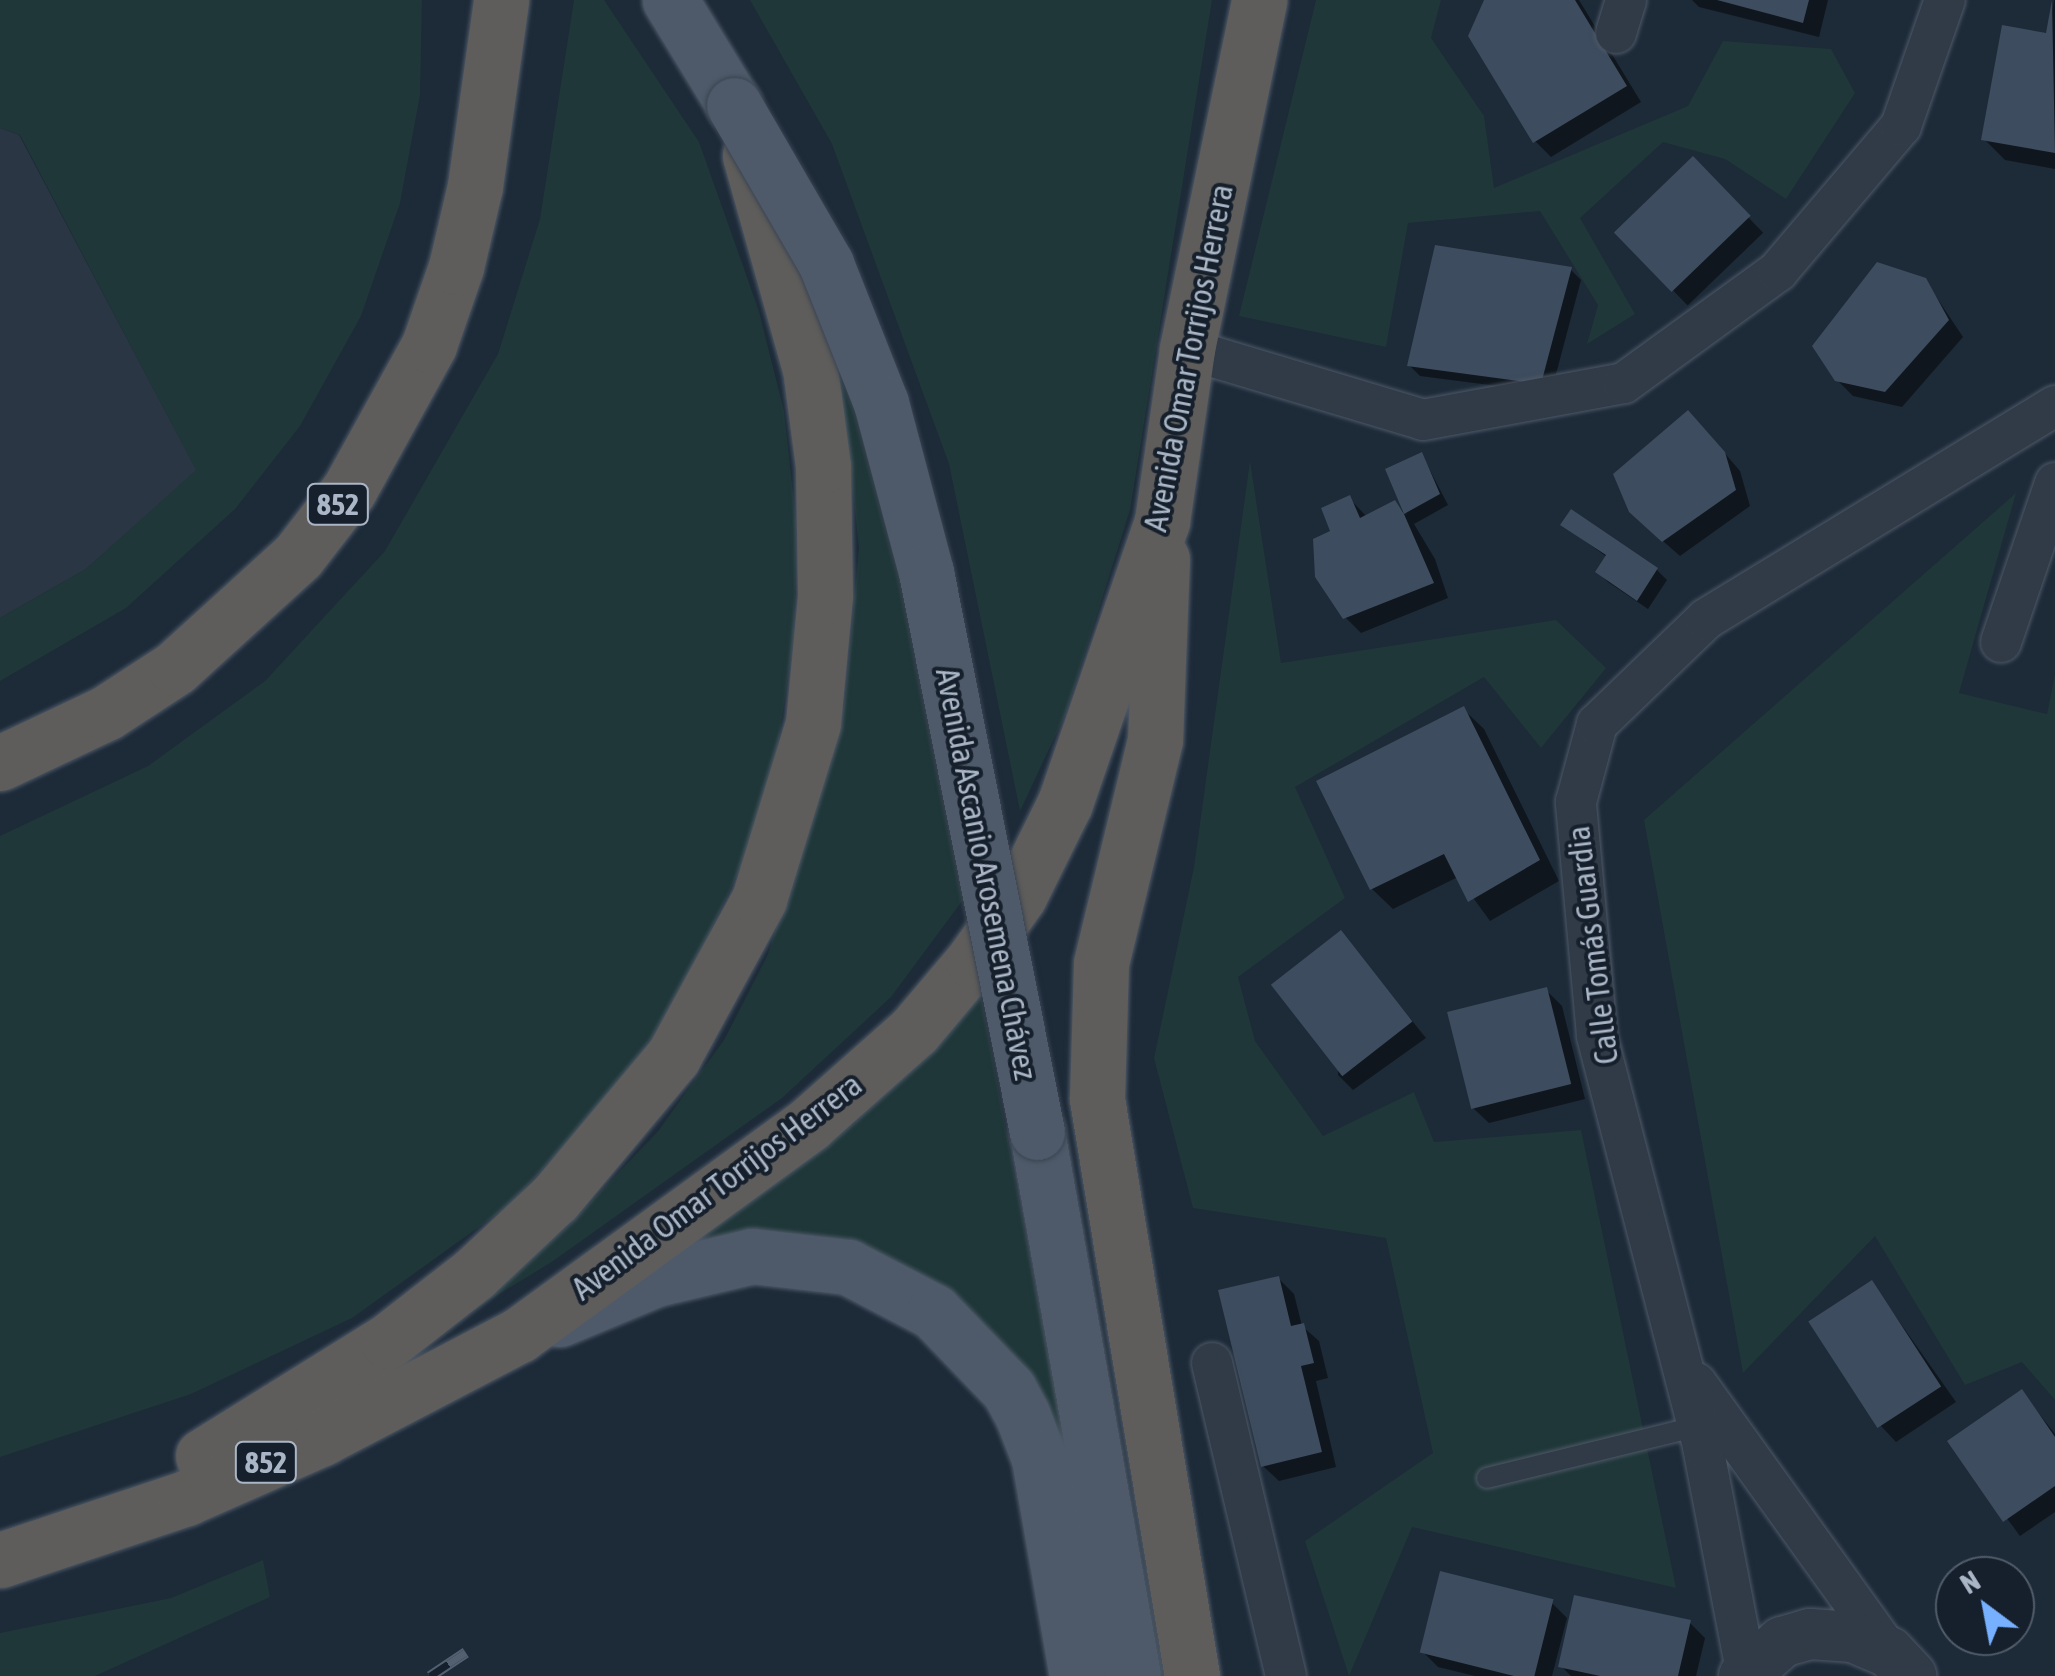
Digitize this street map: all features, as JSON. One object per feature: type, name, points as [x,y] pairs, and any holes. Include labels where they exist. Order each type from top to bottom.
[{"type":"highway","points":[[472,0],[484,104]]},
{"type":"highway","points":[[484,104],[501,0]]},
{"type":"highway","name":"Avenida Omar Torrijos Herrera","points":[[0,1560],[186,1498],[322,1438],[519,1336],[808,1125],[914,1031],[973,961],[1019,896],[1065,803],[1162,521],[1187,349],[1259,0]]},
{"type":"highway","name":"852","points":[[0,764],[106,714],[176,668],[298,556],[349,490],[392,420],[450,282],[475,186],[484,104]]},
{"type":"highway","points":[[0,1546],[233,1442],[388,1342],[474,1274],[555,1198],[673,1058],[717,986],[759,899],[788,817],[813,723],[825,596],[823,466],[810,369],[734,105]]},
{"type":"highway","points":[[1162,521],[1155,740],[1101,964],[1097,1100],[1192,1676]]},
{"type":"main road","name":"Avenida Ascanio Arosemena Chávez","points":[[670,0],[826,264],[880,403],[926,572],[1037,1132],[1134,1676]]},
{"type":"main road","points":[[519,1336],[655,1279],[752,1256],[848,1267],[886,1282],[967,1341],[1022,1414],[1039,1458],[1078,1676]]},
{"type":"street","points":[[1187,349],[1423,420],[1624,384],[1778,271],[1901,126],[1945,0]]},
{"type":"street","name":"Calle Tomás Guardia","points":[[1745,1673],[1698,1426],[1597,1035],[1576,802],[1597,724],[1706,618],[2055,406]]},
{"type":"street","points":[[2001,642],[2055,483]]},
{"type":"street","name":"Calle Tomás Guardia","points":[[1679,1360],[1900,1664]]},
{"type":"street","points":[[1212,1363],[1286,1676]]},
{"type":"street","points":[[1745,1673],[1782,1642],[1810,1634],[1854,1638],[1900,1664]]},
{"type":"lane","points":[[1487,1478],[1698,1426]]},
{"type":"shaded area","points":[[0,128],[19,135],[197,471],[86,569],[0,618]]},
{"type":"green space","points":[[0,0],[422,0],[420,95],[400,203],[361,316],[300,426],[235,509],[126,608],[0,681],[0,618],[86,569],[196,470],[20,135],[0,128]]},
{"type":"green space","points":[[574,0],[604,0],[699,142],[759,311],[784,411],[796,521],[794,635],[777,752],[748,852],[699,955],[636,1067],[511,1204],[352,1318],[191,1394],[0,1457],[0,836],[148,766],[265,681],[385,551],[498,354],[540,219]]},
{"type":"green space","points":[[750,0],[1212,0],[1130,510],[1066,713],[1020,811],[949,464],[832,144]]},
{"type":"green space","points":[[1316,0],[1441,0],[1431,38],[1484,116],[1494,188],[1688,106],[1723,41],[1831,49],[1855,93],[1786,199],[1725,159],[1663,142],[1580,218],[1635,314],[1587,344],[1598,305],[1540,211],[1408,223],[1386,347],[1239,316]]},
{"type":"green space","points":[[817,290],[909,579],[968,893],[891,997],[782,1098],[553,1261],[435,1334],[567,1227],[658,1131],[724,1040],[768,954],[845,701],[859,548],[845,418]]},
{"type":"green space","points":[[1250,461],[1281,663],[1556,620],[1606,668],[1541,748],[1484,677],[1295,787],[1345,898],[1238,977],[1255,1041],[1323,1136],[1414,1092],[1434,1142],[1581,1130],[1676,1588],[1412,1527],[1349,1676],[1305,1541],[1433,1453],[1386,1238],[1193,1208],[1154,1058],[1194,867]]},
{"type":"green space","points":[[2016,493],[1959,693],[2047,714],[2055,674],[2055,1400],[2022,1362],[1965,1385],[1875,1236],[1743,1373],[1644,820]]},
{"type":"green space","points":[[980,990],[1068,1463],[1034,1393],[993,1334],[947,1293],[757,1235],[690,1240],[855,1123]]},
{"type":"green space","points":[[263,1560],[270,1597],[95,1676],[0,1676],[0,1633],[171,1598]]},
{"type":"building","points":[[1484,0],[1575,0],[1627,86],[1533,143],[1468,36]]},
{"type":"building","points":[[1717,0],[1809,0],[1803,23]]},
{"type":"building","points":[[2052,0],[2055,153],[1981,140],[2002,25],[2046,33]]},
{"type":"building","points":[[1693,156],[1751,216],[1672,292],[1614,232]]},
{"type":"building","points":[[1435,245],[1572,267],[1541,384],[1407,366]]},
{"type":"building","points":[[1877,262],[1926,278],[1949,320],[1885,392],[1835,381],[1812,346]]},
{"type":"building","points":[[1688,410],[1725,452],[1736,490],[1662,542],[1629,512],[1613,474]]},
{"type":"building","points":[[1422,452],[1440,494],[1404,514],[1385,469]]},
{"type":"building","points":[[1350,495],[1360,518],[1395,500],[1434,583],[1343,619],[1315,577],[1313,539],[1330,531],[1321,508]]},
{"type":"building","points":[[1571,509],[1658,568],[1637,601],[1595,572],[1606,555],[1560,525]]},
{"type":"building","points":[[1464,706],[1540,860],[1468,902],[1444,854],[1370,890],[1316,781]]},
{"type":"building","points":[[1341,930],[1412,1021],[1342,1076],[1271,985]]},
{"type":"building","points":[[1547,987],[1571,1084],[1471,1109],[1447,1012]]},
{"type":"building","points":[[1279,1276],[1291,1326],[1304,1323],[1314,1363],[1301,1366],[1322,1452],[1261,1467],[1218,1290]]},
{"type":"building","points":[[1872,1280],[1941,1387],[1877,1428],[1808,1321]]},
{"type":"building","points":[[2022,1389],[2055,1437],[2055,1486],[2003,1522],[1947,1441]]},
{"type":"building","points":[[1440,1571],[1554,1599],[1534,1676],[1514,1676],[1420,1653]]},
{"type":"building","points":[[1574,1595],[1691,1620],[1678,1676],[1600,1676],[1558,1667]]},
{"type":"railway","points":[[430,1676],[466,1652]]}]
